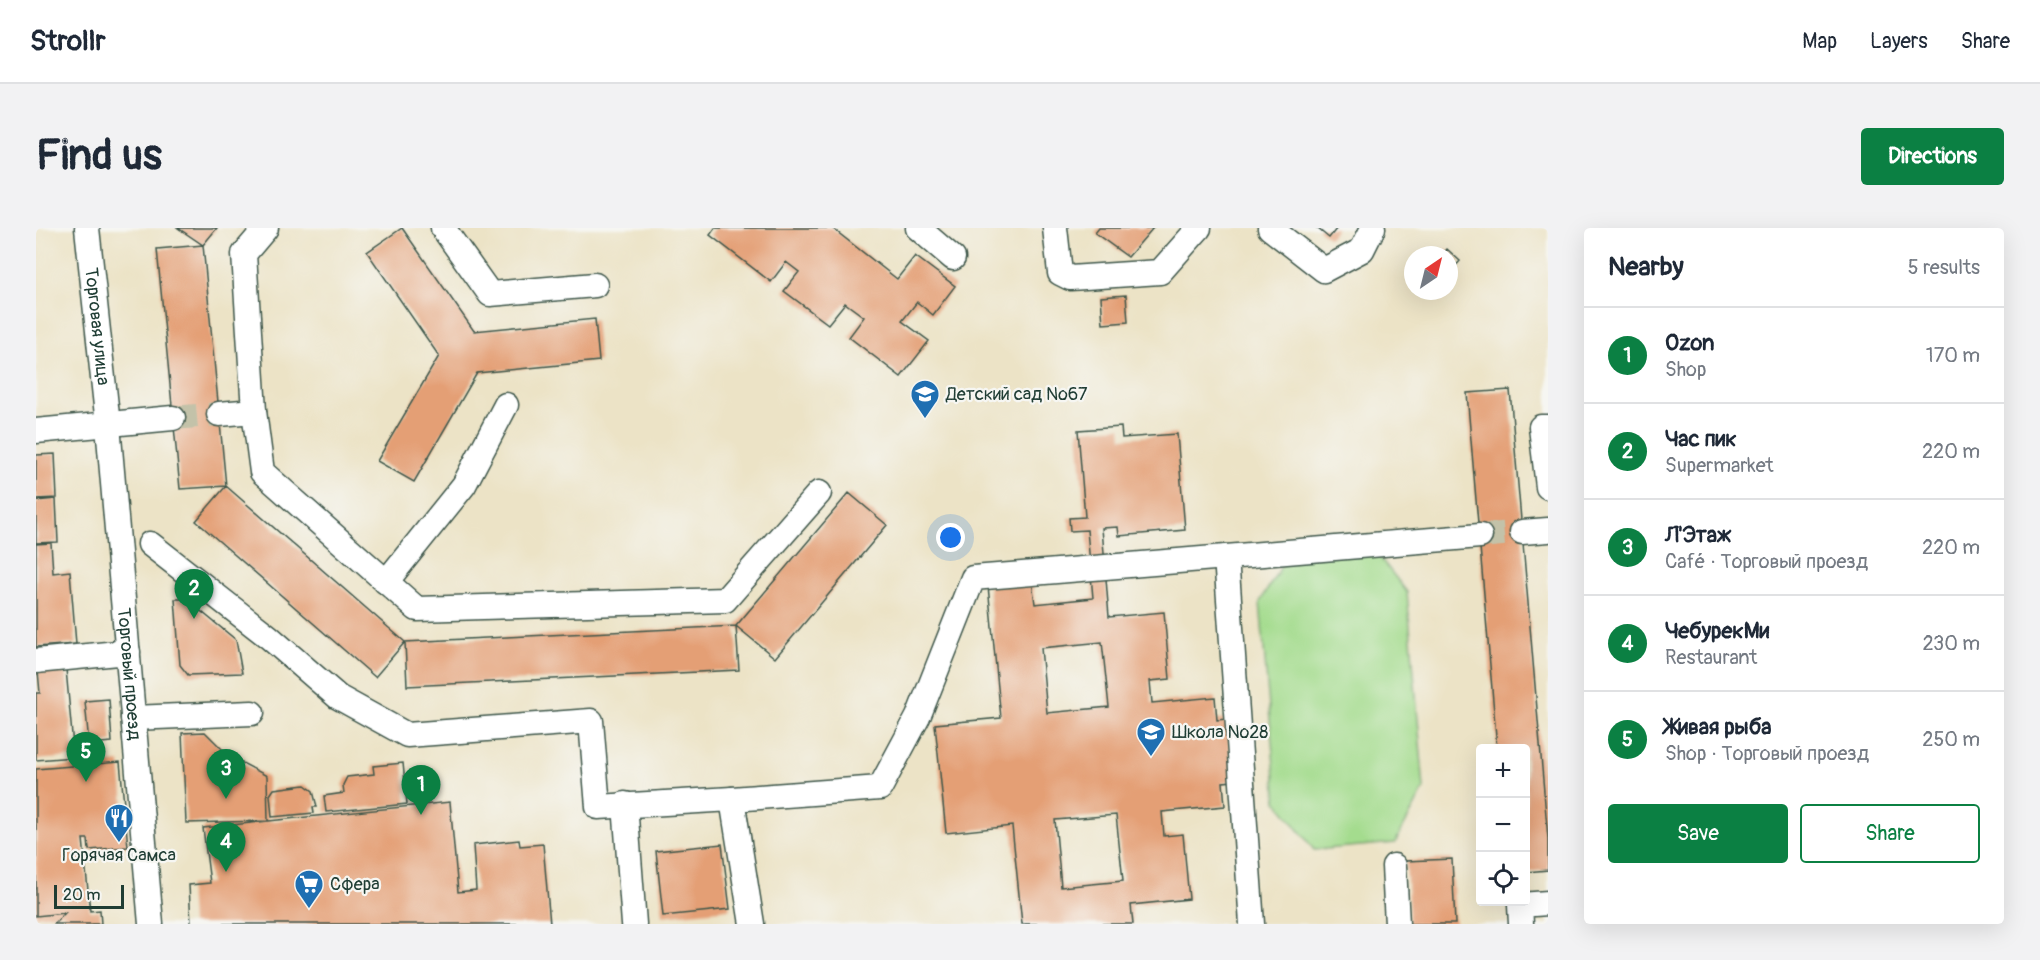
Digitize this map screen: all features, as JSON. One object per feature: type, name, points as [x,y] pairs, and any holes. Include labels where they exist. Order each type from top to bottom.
[{"type":"street","name":"Торговая улица","points":[[87,228],[108,425]]},
{"type":"street","points":[[266,228],[244,254],[254,411],[262,472],[417,609],[725,600],[819,493]]},
{"type":"street","points":[[443,228],[490,294],[595,285]]},
{"type":"street","points":[[918,228],[953,258]]},
{"type":"street","points":[[1055,228],[1060,273],[1070,278],[1160,272],[1199,228]]},
{"type":"street","points":[[1270,228],[1324,270],[1362,250],[1373,228]]},
{"type":"street","points":[[386,582],[464,485],[506,405]]},
{"type":"street","points":[[219,414],[254,411]]},
{"type":"street","points":[[36,431],[173,418]]},
{"type":"street","name":"Торговый проезд","points":[[108,425],[151,924]]},
{"type":"street","points":[[1548,427],[1541,427],[1548,487]]},
{"type":"street","points":[[1522,532],[1548,530]]},
{"type":"street","points":[[150,544],[269,636],[338,697],[407,735],[591,721],[598,807],[880,788],[918,717],[974,578],[1480,536]]},
{"type":"street","points":[[1226,557],[1252,924]]},
{"type":"street","points":[[36,661],[128,652]]},
{"type":"street","points":[[133,718],[252,713]]},
{"type":"street","points":[[732,799],[752,924]]},
{"type":"street","points":[[625,804],[634,924]]},
{"type":"street","points":[[1394,866],[1397,924]]},
{"type":"street","points":[[1521,924],[1520,905],[1548,903]]},
{"type":"green space","points":[[1370,545],[1407,592],[1424,789],[1395,843],[1314,850],[1277,801],[1260,602],[1290,551]]},
{"type":"building","points":[[178,228],[217,228],[203,245]]},
{"type":"building","points":[[402,228],[474,331],[595,319],[599,361],[477,373],[414,482],[377,461],[439,356],[367,252]]},
{"type":"building","points":[[715,228],[832,228],[897,279],[915,256],[955,286],[933,315],[917,302],[902,321],[929,341],[901,377],[849,337],[864,317],[845,303],[828,324],[784,291],[799,272],[786,262],[771,282],[710,235]]},
{"type":"building","points":[[1099,228],[1153,228],[1128,257],[1095,233]]},
{"type":"building","points":[[1317,228],[1337,228],[1329,238]]},
{"type":"building","points":[[203,245],[226,486],[180,489],[157,249]]},
{"type":"building","points":[[1126,295],[1128,322],[1103,324],[1101,297]]},
{"type":"building","points":[[1510,390],[1548,839],[1548,870],[1530,872],[1530,744],[1497,744],[1467,393]]},
{"type":"building","points":[[1121,427],[1122,438],[1177,434],[1185,530],[1119,536],[1118,527],[1102,528],[1109,617],[1164,612],[1170,679],[1150,681],[1152,703],[1215,697],[1217,720],[1227,719],[1233,781],[1223,782],[1225,806],[1162,812],[1164,836],[1183,834],[1189,899],[1131,905],[1133,924],[1022,924],[1012,826],[946,833],[935,724],[1001,718],[988,586],[1032,581],[1035,604],[1093,598],[1087,530],[1070,531],[1069,518],[1085,517],[1078,430]],"holes":[[[1102,642],[1109,707],[1047,713],[1041,648]],[[1116,815],[1123,881],[1061,887],[1055,820]]]},
{"type":"building","points":[[55,454],[57,498],[36,499],[36,455]]},
{"type":"building","points":[[226,486],[405,642],[375,677],[196,521]]},
{"type":"building","points":[[849,493],[887,525],[775,658],[736,626]]},
{"type":"building","points":[[56,499],[58,542],[36,543],[36,501]]},
{"type":"building","points":[[51,543],[53,573],[70,571],[76,644],[36,647],[36,544]]},
{"type":"building","points":[[175,599],[186,599],[236,640],[242,673],[188,675],[180,665]]},
{"type":"building","points":[[736,626],[739,670],[407,686],[405,642]]},
{"type":"building","points":[[66,669],[74,757],[36,760],[36,693],[40,693],[38,671]]},
{"type":"building","points":[[109,699],[112,742],[89,744],[85,701]]},
{"type":"building","points":[[205,732],[229,756],[267,776],[268,821],[186,823],[182,733]]},
{"type":"building","points":[[120,762],[128,847],[89,850],[88,839],[83,839],[90,911],[100,910],[101,924],[54,924],[65,913],[36,916],[36,769]]},
{"type":"building","points":[[403,763],[407,804],[326,812],[324,796],[344,793],[343,785],[347,777],[374,774],[373,766]]},
{"type":"building","points":[[305,785],[313,791],[317,807],[313,807],[314,813],[272,817],[270,795],[274,789]]},
{"type":"building","points":[[450,802],[458,892],[476,890],[473,845],[519,840],[520,846],[543,844],[550,924],[191,924],[189,885],[210,883],[203,828]]},
{"type":"building","points":[[722,844],[730,909],[663,916],[656,851]]},
{"type":"building","points":[[1452,859],[1455,924],[1409,924],[1406,861]]},
{"type":"tunnel","points":[[173,418],[219,414]]},
{"type":"tunnel","points":[[1480,536],[1522,532]]},
{"type":"place","name":"Детский сад №67","points":[[925,420]]},
{"type":"place","name":"Час пик","points":[[194,619]]},
{"type":"place","name":"Школа №28","points":[[1151,758]]},
{"type":"place","name":"Живая рыба","points":[[86,782]]},
{"type":"place","name":"Л'Этаж","points":[[226,799]]},
{"type":"place","name":"Ozon","points":[[421,815]]},
{"type":"place","name":"Горячая Самса","points":[[119,844]]},
{"type":"place","name":"ЧебурекМи","points":[[226,872]]},
{"type":"place","name":"Сфера","points":[[309,910]]}]
